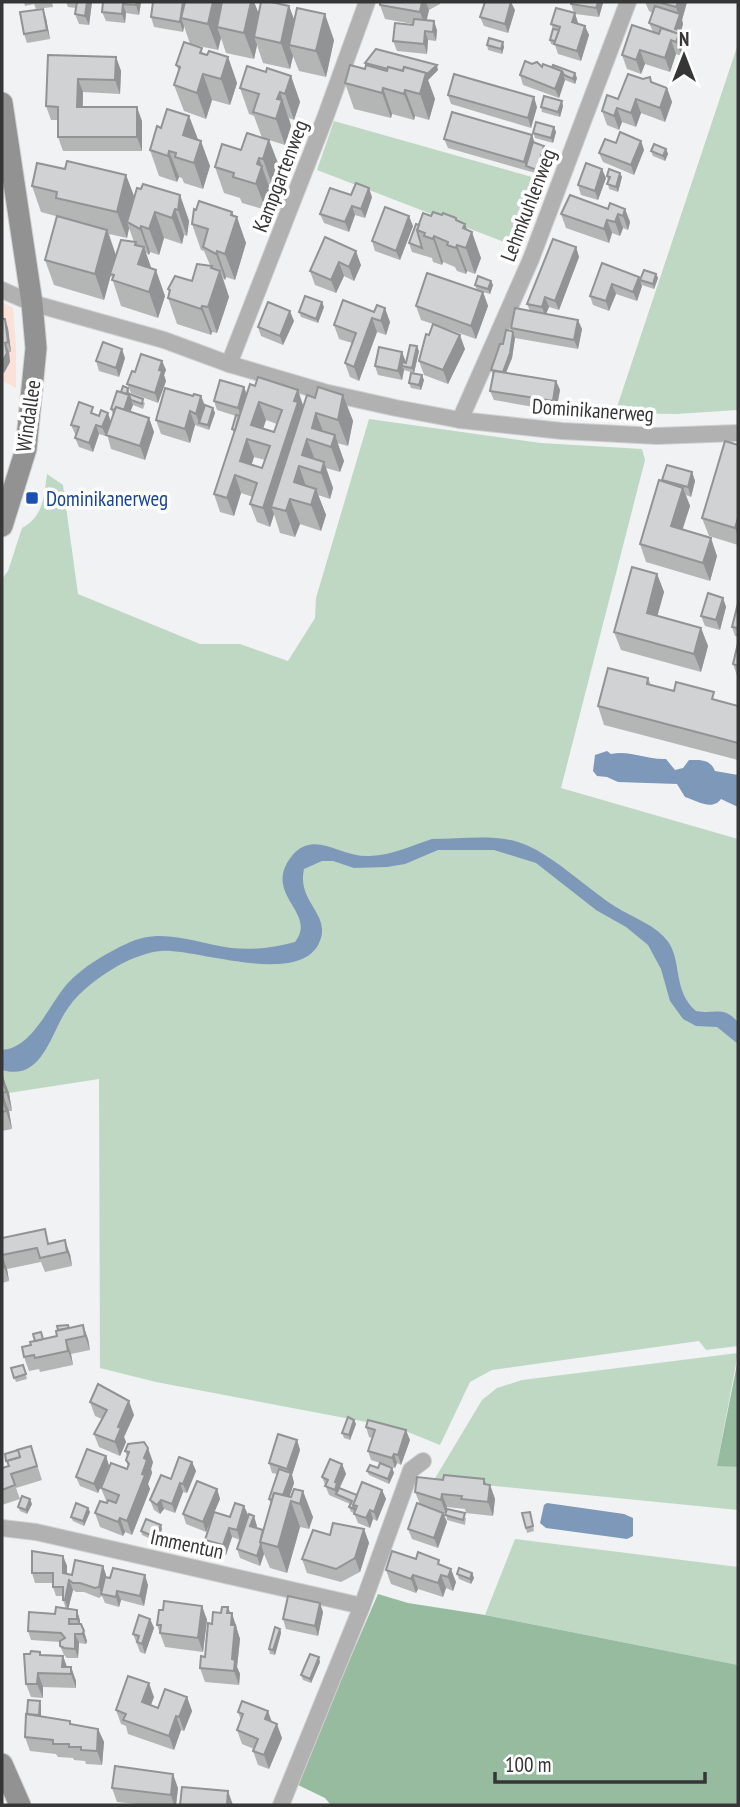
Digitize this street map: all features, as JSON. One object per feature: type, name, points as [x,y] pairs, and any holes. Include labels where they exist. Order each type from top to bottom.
[{"type":"main road","name":"Windallee","points":[[2,103],[32,303],[36,348],[26,449],[2,526]]},
{"type":"main road","points":[[2,1764],[11,1805]]},
{"type":"main road","points":[[2,1764],[20,1805]]},
{"type":"street","name":"Kampgartenweg","points":[[229,363],[325,118],[367,2]]},
{"type":"street","name":"Lehmkuhlenweg","points":[[460,420],[530,259],[628,2]]},
{"type":"street","name":"Dominikanerweg","points":[[2,290],[32,303],[152,337],[324,392],[460,420],[562,431],[657,436],[738,433]]},
{"type":"street","points":[[281,1805],[362,1606],[411,1470],[423,1461]]},
{"type":"street","name":"Immentun","points":[[2,1528],[50,1535],[362,1606]]},
{"type":"shaded area","points":[[2,302],[13,308],[16,388],[2,381]]},
{"type":"green space","points":[[738,44],[738,410],[676,414],[615,413]]},
{"type":"green space","points":[[334,121],[546,181],[520,248],[317,170]]},
{"type":"green space","points":[[369,419],[541,443],[642,449],[645,460],[561,788],[738,839],[738,1346],[706,1350],[699,1341],[492,1370],[470,1382],[440,1445],[398,1428],[156,1382],[100,1368],[99,1079],[2,1094],[2,579],[8,571],[22,528],[35,518],[39,511],[44,498],[47,474],[63,485],[78,594],[200,644],[240,644],[288,661],[315,618],[316,598]]},
{"type":"green space","points":[[738,1353],[717,1465],[738,1467],[738,1510],[434,1480],[482,1400],[497,1388],[522,1380]]},
{"type":"green space","points":[[738,1359],[738,1467],[717,1466],[717,1465]]},
{"type":"green space","points":[[515,1539],[738,1567],[738,1665],[485,1615]]},
{"type":"green space","points":[[378,1594],[408,1603],[485,1615],[738,1665],[738,1805],[331,1805],[325,1798],[296,1784]]},
{"type":"water","points":[[607,751],[611,754],[625,753],[666,759],[675,770],[683,768],[689,760],[708,762],[715,771],[738,775],[738,807],[721,799],[709,805],[699,803],[685,797],[677,784],[618,782],[597,776],[593,771],[595,755]]},
{"type":"water","points":[[432,839],[508,840],[542,853],[605,899],[664,937],[673,951],[681,986],[689,1003],[696,1011],[723,1012],[738,1022],[738,1044],[717,1027],[696,1026],[683,1019],[670,1001],[661,969],[648,945],[626,927],[596,910],[536,863],[494,850],[438,850],[405,864],[387,867],[354,868],[333,861],[322,861],[304,869],[305,890],[322,929],[321,938],[311,953],[295,962],[273,964],[248,963],[177,952],[146,954],[121,964],[79,995],[68,1008],[44,1053],[36,1062],[27,1069],[16,1072],[2,1070],[2,1050],[23,1042],[40,1024],[68,983],[81,971],[126,944],[152,936],[178,937],[239,949],[264,948],[295,942],[300,932],[300,923],[283,886],[283,875],[287,863],[305,846],[315,844],[370,856],[394,852]]},
{"type":"water","points":[[547,1503],[624,1514],[633,1518],[633,1536],[627,1539],[546,1528],[540,1523],[544,1505]]},
{"type":"building","points":[[77,2],[87,2],[85,16],[75,14]]},
{"type":"building","points":[[103,2],[136,2],[136,5],[123,4],[122,14],[102,12]]},
{"type":"building","points":[[153,2],[183,2],[180,22],[151,17]]},
{"type":"building","points":[[185,2],[213,2],[208,24],[181,18]]},
{"type":"building","points":[[222,2],[251,2],[244,33],[217,27]]},
{"type":"building","points":[[261,2],[289,6],[281,43],[254,37]]},
{"type":"building","points":[[380,2],[422,2],[420,12],[380,5]]},
{"type":"building","points":[[485,2],[511,2],[505,24],[480,17]]},
{"type":"building","points":[[571,2],[598,2],[596,8]]},
{"type":"building","points":[[658,2],[678,2],[676,7]]},
{"type":"building","points":[[655,6],[680,14],[675,29],[683,32],[681,38],[679,34],[649,23]]},
{"type":"building","points":[[297,8],[325,14],[316,51],[289,45]]},
{"type":"building","points":[[556,8],[575,13],[572,22],[585,26],[577,51],[554,44],[560,27],[551,24]]},
{"type":"building","points":[[43,9],[47,30],[24,34],[20,12]]},
{"type":"building","points":[[414,19],[434,21],[433,32],[425,31],[424,44],[393,41],[395,23],[413,25]]},
{"type":"building","points":[[632,25],[659,34],[661,28],[679,34],[676,42],[671,40],[665,58],[640,50],[636,60],[622,55]]},
{"type":"building","points":[[553,29],[559,30],[555,41],[550,40]]},
{"type":"building","points":[[489,38],[503,42],[501,49],[487,45]]},
{"type":"building","points":[[184,42],[202,48],[200,53],[207,55],[209,51],[228,57],[221,79],[203,74],[197,93],[174,85],[180,67],[176,65]]},
{"type":"building","points":[[376,49],[437,65],[426,75],[404,67],[403,71],[365,63]]},
{"type":"building","points":[[48,55],[116,57],[115,80],[78,79],[77,107],[137,107],[137,137],[58,137],[58,107],[46,106]]},
{"type":"building","points":[[525,61],[532,64],[537,62],[542,67],[543,64],[562,71],[555,89],[520,75]]},
{"type":"building","points":[[350,65],[365,69],[366,65],[387,71],[388,67],[403,71],[404,67],[426,73],[420,94],[405,90],[404,94],[383,88],[382,93],[345,83]]},
{"type":"building","points":[[553,65],[575,73],[573,79],[552,67]]},
{"type":"building","points":[[247,66],[266,72],[267,68],[291,76],[285,94],[280,92],[277,99],[282,100],[276,119],[253,112],[259,94],[240,88]]},
{"type":"building","points":[[454,74],[534,97],[528,118],[448,95]]},
{"type":"building","points":[[628,74],[643,79],[650,77],[651,82],[667,88],[660,108],[636,99],[631,113],[617,108],[614,116],[602,111],[607,95],[618,99]]},
{"type":"building","points":[[544,96],[562,101],[558,112],[541,107]]},
{"type":"building","points":[[167,109],[189,116],[183,135],[201,141],[194,163],[175,157],[176,153],[169,151],[168,156],[150,150],[157,126],[161,128]]},
{"type":"building","points":[[452,112],[532,135],[524,162],[444,139]]},
{"type":"building","points":[[536,122],[554,127],[551,138],[533,133]]},
{"type":"building","points":[[620,132],[641,141],[631,165],[599,153],[605,139],[616,143]]},
{"type":"building","points":[[247,133],[269,140],[263,159],[259,158],[257,164],[262,166],[256,184],[233,177],[234,173],[215,167],[222,144],[241,150]]},
{"type":"building","points":[[533,142],[544,146],[537,170],[526,166]]},
{"type":"building","points":[[654,144],[666,149],[663,156],[651,151]]},
{"type":"building","points":[[67,161],[126,175],[117,212],[56,198],[57,192],[32,186],[37,163],[65,169]]},
{"type":"building","points":[[586,163],[602,169],[595,191],[578,185]]},
{"type":"building","points":[[609,169],[620,173],[616,187],[607,184]]},
{"type":"building","points":[[356,183],[369,188],[361,209],[352,206],[345,222],[320,214],[330,188],[351,195]]},
{"type":"building","points":[[143,184],[180,195],[178,210],[175,209],[172,218],[155,212],[149,229],[141,226],[140,229],[127,222],[137,188],[141,189]]},
{"type":"building","points":[[570,195],[608,209],[610,203],[625,209],[623,216],[618,214],[615,222],[607,220],[604,229],[561,214]]},
{"type":"building","points":[[199,201],[232,212],[231,215],[237,217],[225,254],[217,251],[216,254],[203,247],[208,229],[192,224],[194,209],[196,210]]},
{"type":"building","points":[[385,207],[409,216],[396,251],[372,241]]},
{"type":"building","points":[[433,212],[443,213],[465,224],[463,228],[472,232],[466,248],[447,245],[448,242],[434,236],[433,239],[424,236],[425,233],[417,230],[423,213],[431,216]]},
{"type":"building","points":[[57,216],[107,230],[95,274],[45,260]]},
{"type":"building","points":[[416,224],[419,225],[417,230],[422,248],[409,243]]},
{"type":"building","points":[[325,237],[356,251],[349,267],[339,262],[331,280],[310,271]]},
{"type":"building","points":[[553,239],[576,247],[555,301],[545,297],[542,307],[527,304]]},
{"type":"building","points":[[121,240],[136,242],[135,245],[144,247],[138,264],[156,270],[149,292],[112,280],[114,275],[110,274]]},
{"type":"building","points":[[602,263],[639,277],[633,292],[612,284],[606,301],[590,296]]},
{"type":"building","points":[[197,264],[212,266],[211,268],[220,271],[208,307],[202,306],[201,309],[168,298],[168,289],[175,276],[192,281]]},
{"type":"building","points":[[644,270],[656,274],[653,284],[640,280]]},
{"type":"building","points":[[427,273],[483,292],[471,326],[416,306]]},
{"type":"building","points":[[478,276],[491,281],[488,289],[475,285]]},
{"type":"building","points":[[305,296],[322,302],[316,319],[299,312]]},
{"type":"building","points":[[343,300],[374,312],[377,305],[385,308],[381,321],[372,318],[354,367],[345,363],[356,333],[334,325]]},
{"type":"building","points":[[268,302],[290,311],[280,336],[258,327]]},
{"type":"building","points":[[515,308],[578,320],[574,340],[511,328]]},
{"type":"building","points":[[2,319],[5,319],[8,342],[5,343],[7,353],[2,362]]},
{"type":"building","points":[[433,324],[460,335],[443,370],[419,361],[426,334],[429,335]]},
{"type":"building","points":[[506,330],[513,333],[503,372],[491,370],[500,344],[503,344]]},
{"type":"building","points":[[103,342],[122,349],[116,368],[96,361]]},
{"type":"building","points":[[410,345],[417,346],[412,368],[402,366],[402,362],[406,363]]},
{"type":"building","points":[[379,347],[402,352],[398,371],[375,366]]},
{"type":"building","points":[[141,354],[162,361],[159,370],[162,371],[155,393],[127,384],[132,371],[135,372]]},
{"type":"building","points":[[494,371],[556,381],[553,401],[490,391]]},
{"type":"building","points":[[411,373],[422,375],[419,385],[409,383]]},
{"type":"building","points":[[258,377],[298,390],[294,401],[298,402],[263,508],[250,504],[257,483],[235,475],[227,498],[214,494],[250,384],[255,386]],"holes":[[[259,402],[282,410],[274,432],[251,425]],[[247,439],[270,446],[262,468],[240,461]]]},
{"type":"building","points":[[220,380],[244,387],[238,408],[214,401]]},
{"type":"building","points":[[123,386],[128,388],[127,393],[143,399],[142,404],[121,392]]},
{"type":"building","points":[[318,387],[343,395],[338,420],[316,413],[312,428],[335,435],[331,447],[307,439],[302,455],[324,462],[321,473],[299,466],[294,482],[316,489],[311,505],[290,499],[286,511],[271,507],[307,395],[315,398]]},
{"type":"building","points":[[165,388],[201,396],[196,414],[190,411],[185,429],[156,420]]},
{"type":"building","points":[[117,391],[129,395],[124,410],[116,407],[115,410],[111,409]]},
{"type":"building","points":[[79,402],[93,407],[91,413],[99,416],[101,410],[108,413],[102,427],[96,425],[89,443],[75,438],[79,427],[71,425]]},
{"type":"building","points":[[205,405],[213,408],[208,425],[199,423]]},
{"type":"building","points":[[116,407],[149,418],[140,446],[106,435]]},
{"type":"building","points":[[236,415],[239,416],[235,430],[232,429]]},
{"type":"building","points":[[725,441],[738,445],[738,518],[735,528],[702,518]]},
{"type":"building","points":[[667,465],[692,472],[688,487],[662,480]]},
{"type":"building","points":[[659,480],[683,488],[671,526],[711,538],[703,563],[640,544]]},
{"type":"building","points":[[632,567],[657,574],[647,613],[701,628],[694,654],[614,632]]},
{"type":"building","points":[[708,593],[723,598],[716,620],[701,616]]},
{"type":"building","points":[[738,603],[738,628],[732,627]]},
{"type":"building","points":[[738,643],[738,666],[733,664]]},
{"type":"building","points":[[608,668],[648,678],[647,684],[674,691],[676,682],[714,692],[712,699],[738,706],[738,743],[598,706]]},
{"type":"building","points":[[2,1075],[6,1092],[2,1093]]},
{"type":"building","points":[[2,1093],[6,1111],[2,1112]]},
{"type":"building","points":[[45,1229],[48,1244],[65,1240],[67,1252],[40,1258],[37,1248],[2,1255],[2,1238]]},
{"type":"building","points":[[68,1325],[69,1328],[58,1330],[57,1326]]},
{"type":"building","points":[[83,1325],[85,1336],[66,1340],[68,1351],[35,1358],[34,1355],[24,1357],[22,1347],[31,1345],[30,1342],[57,1336],[56,1331]]},
{"type":"building","points":[[41,1332],[43,1339],[35,1341],[33,1334]]},
{"type":"building","points":[[23,1365],[26,1374],[14,1378],[11,1368]]},
{"type":"building","points":[[98,1384],[129,1401],[115,1442],[94,1434],[107,1410],[90,1402]]},
{"type":"building","points":[[348,1417],[354,1420],[349,1435],[342,1433]]},
{"type":"building","points":[[368,1420],[406,1430],[398,1455],[394,1454],[392,1458],[368,1451],[375,1430],[366,1427]]},
{"type":"building","points":[[278,1434],[297,1440],[287,1469],[269,1463]]},
{"type":"building","points":[[144,1442],[148,1448],[142,1474],[145,1475],[127,1521],[120,1518],[118,1522],[95,1513],[100,1501],[116,1503],[119,1495],[101,1488],[111,1463],[127,1469],[129,1452],[125,1451],[128,1444]]},
{"type":"building","points":[[31,1446],[37,1466],[11,1474],[15,1485],[2,1490],[2,1468],[9,1466],[7,1461],[20,1457],[17,1450]]},
{"type":"building","points":[[87,1449],[106,1456],[94,1484],[76,1477]]},
{"type":"building","points":[[18,1450],[20,1457],[6,1461],[5,1454]]},
{"type":"building","points":[[179,1457],[192,1462],[183,1484],[180,1483],[172,1504],[161,1500],[157,1505],[150,1500],[161,1475],[171,1479]]},
{"type":"building","points":[[330,1459],[342,1464],[335,1490],[325,1486],[328,1480],[322,1477]]},
{"type":"building","points":[[380,1463],[392,1468],[388,1479],[367,1471],[370,1465],[378,1468]]},
{"type":"building","points":[[279,1469],[291,1473],[283,1495],[274,1493],[272,1500],[269,1499]]},
{"type":"building","points":[[444,1475],[484,1479],[484,1484],[490,1485],[488,1502],[442,1494],[441,1500],[415,1492],[417,1477],[443,1480]]},
{"type":"building","points":[[197,1481],[217,1489],[203,1522],[183,1514]]},
{"type":"building","points":[[362,1482],[382,1490],[374,1512],[370,1510],[366,1518],[354,1514],[357,1506],[353,1505]]},
{"type":"building","points":[[339,1488],[357,1495],[354,1509],[349,1507],[352,1501],[336,1494]]},
{"type":"building","points":[[294,1489],[303,1491],[300,1504],[291,1501],[278,1547],[260,1542],[274,1493],[291,1497]]},
{"type":"building","points":[[22,1496],[30,1499],[26,1510],[18,1507]]},
{"type":"building","points":[[76,1503],[88,1508],[83,1521],[71,1517]]},
{"type":"building","points":[[235,1503],[244,1506],[237,1530],[229,1528],[223,1545],[205,1540],[214,1512],[230,1517]]},
{"type":"building","points":[[417,1503],[443,1513],[434,1538],[408,1529]]},
{"type":"building","points":[[447,1509],[465,1513],[463,1520],[445,1515]]},
{"type":"building","points":[[530,1512],[533,1526],[526,1528],[522,1513]]},
{"type":"building","points":[[249,1514],[254,1516],[250,1526],[263,1530],[257,1556],[237,1549]]},
{"type":"building","points":[[146,1519],[161,1525],[155,1537],[141,1531]]},
{"type":"building","points":[[333,1523],[364,1529],[355,1558],[336,1569],[302,1559],[313,1530],[330,1535]]},
{"type":"building","points":[[32,1551],[63,1556],[63,1573],[72,1575],[75,1560],[103,1566],[99,1587],[69,1580],[63,1600],[63,1587],[53,1587],[53,1573],[32,1573]]},
{"type":"building","points":[[392,1551],[416,1559],[418,1552],[439,1560],[438,1564],[451,1569],[448,1577],[441,1575],[438,1583],[413,1575],[411,1579],[386,1570]]},
{"type":"building","points":[[113,1568],[145,1575],[140,1596],[117,1591],[116,1597],[101,1594],[105,1577],[110,1578]]},
{"type":"building","points":[[459,1568],[472,1573],[470,1579],[457,1574]]},
{"type":"building","points":[[288,1596],[320,1603],[315,1626],[283,1619]]},
{"type":"building","points":[[164,1601],[202,1606],[198,1638],[160,1633],[161,1625],[157,1625],[159,1610],[163,1610]]},
{"type":"building","points":[[56,1607],[77,1610],[77,1619],[69,1619],[69,1624],[81,1624],[84,1631],[82,1634],[75,1634],[75,1649],[60,1646],[60,1641],[65,1638],[61,1633],[28,1631],[29,1612],[55,1614]]},
{"type":"building","points":[[222,1607],[228,1607],[227,1613],[232,1613],[231,1625],[235,1625],[232,1659],[235,1660],[234,1671],[200,1668],[201,1656],[205,1657],[208,1623],[212,1624],[213,1612],[221,1613]]},
{"type":"building","points":[[139,1615],[150,1619],[142,1644],[137,1642],[139,1636],[133,1634]]},
{"type":"building","points":[[275,1627],[280,1629],[273,1650],[269,1649]]},
{"type":"building","points":[[31,1651],[40,1652],[40,1655],[63,1656],[62,1667],[71,1667],[71,1674],[38,1673],[37,1684],[26,1684],[24,1654],[30,1654]]},
{"type":"building","points":[[310,1654],[319,1657],[310,1679],[301,1675]]},
{"type":"building","points":[[128,1676],[149,1683],[142,1702],[158,1708],[165,1689],[187,1697],[169,1736],[123,1720],[126,1714],[116,1710]]},
{"type":"building","points":[[28,1700],[40,1701],[39,1715],[27,1714]]},
{"type":"building","points":[[242,1701],[268,1711],[265,1719],[277,1724],[264,1755],[253,1751],[258,1739],[237,1730],[243,1714],[238,1712]]},
{"type":"building","points":[[26,1714],[70,1721],[70,1724],[98,1729],[97,1751],[69,1747],[69,1744],[53,1744],[53,1740],[25,1737]]},
{"type":"building","points":[[115,1766],[173,1774],[171,1795],[112,1788]]},
{"type":"building","points":[[182,1787],[228,1791],[227,1805],[180,1805]]},
{"type":"place","name":"Dominikanerweg","points":[[32,498]]}]
